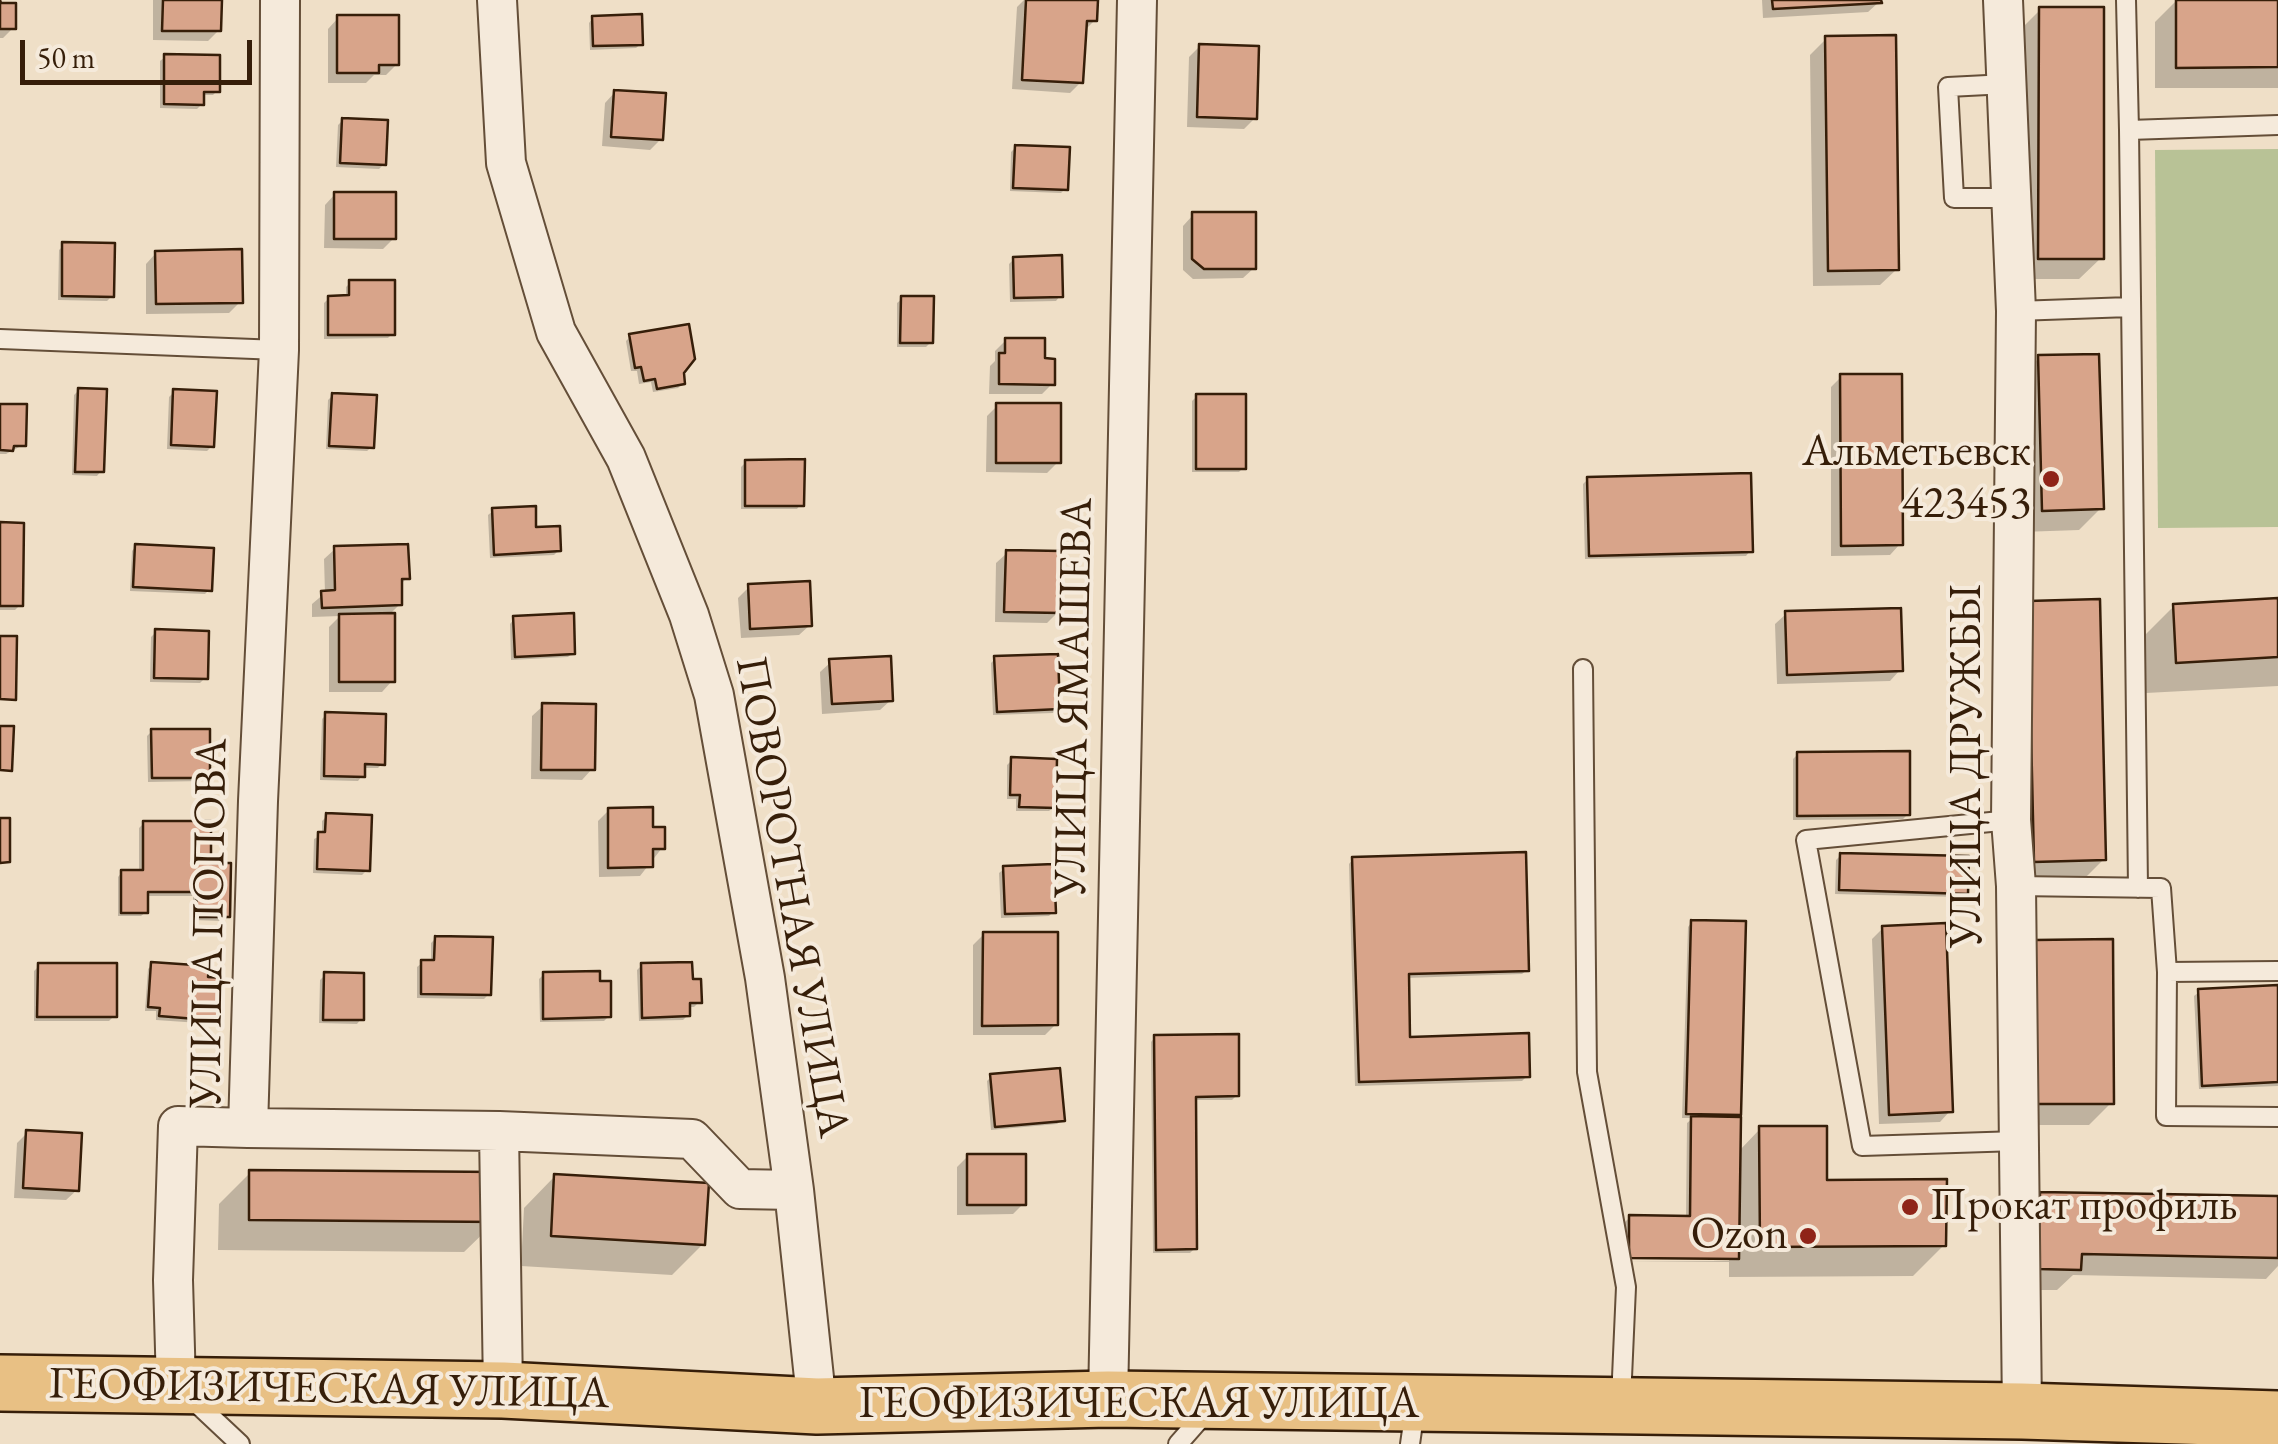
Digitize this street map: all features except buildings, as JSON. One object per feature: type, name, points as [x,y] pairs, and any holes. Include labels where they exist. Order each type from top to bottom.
[{"type":"main road","name":"ГЕОФИЗИЧЕСКАЯ УЛИЦА","points":[[0,1383],[503,1390],[817,1406],[1217,1400],[1413,1424],[1620,1406],[1996,1422],[2278,1419]]},
{"type":"street","name":"УЛИЦА ПОПОВА","points":[[280,0],[279,350],[248,1128],[692,1139],[740,1190],[794,1190]]},
{"type":"street","name":"ПОВОРОТНАЯ УЛИЦА","points":[[496,0],[506,163],[556,332],[626,458],[689,615],[714,696],[765,978],[794,1190]]},
{"type":"street","name":"УЛИЦА ЯМАШЕВА","points":[[1108,1399],[1137,0]]},
{"type":"street","name":"УЛИЦА ДРУЖБЫ","points":[[1996,1422],[2018,1141],[2016,886],[2011,820],[2016,311],[2003,0]]},
{"type":"street","points":[[176,1386],[178,1126],[248,1128]]},
{"type":"street","points":[[499,1132],[503,1390]]},
{"type":"street","points":[[794,1190],[817,1406]]},
{"type":"lane","points":[[2126,0],[2138,888]]},
{"type":"lane","points":[[2007,84],[1948,87],[1954,198],[2011,198]]},
{"type":"lane","points":[[2129,130],[2278,125]]},
{"type":"lane","points":[[2016,311],[2130,307]]},
{"type":"lane","points":[[0,339],[279,350]]},
{"type":"lane","points":[[1583,669],[1587,1072],[1626,1287],[1620,1406]]},
{"type":"lane","points":[[2011,820],[1806,840],[1862,1146],[2018,1141]]},
{"type":"lane","points":[[2016,886],[2162,888],[2167,972],[2166,1116],[2278,1117]]},
{"type":"lane","points":[[2167,972],[2278,971]]},
{"type":"lane","points":[[176,1386],[240,1444]]},
{"type":"lane","points":[[1178,1444],[1217,1400]]},
{"type":"green space","points":[[2278,149],[2278,527],[2158,528],[2155,150]]},
{"type":"place","name":"Альметьевск 423453","points":[[2051,479]]},
{"type":"place","name":"Прокат профиль","points":[[1910,1207]]},
{"type":"place","name":"Ozon","points":[[1808,1236]]}]
